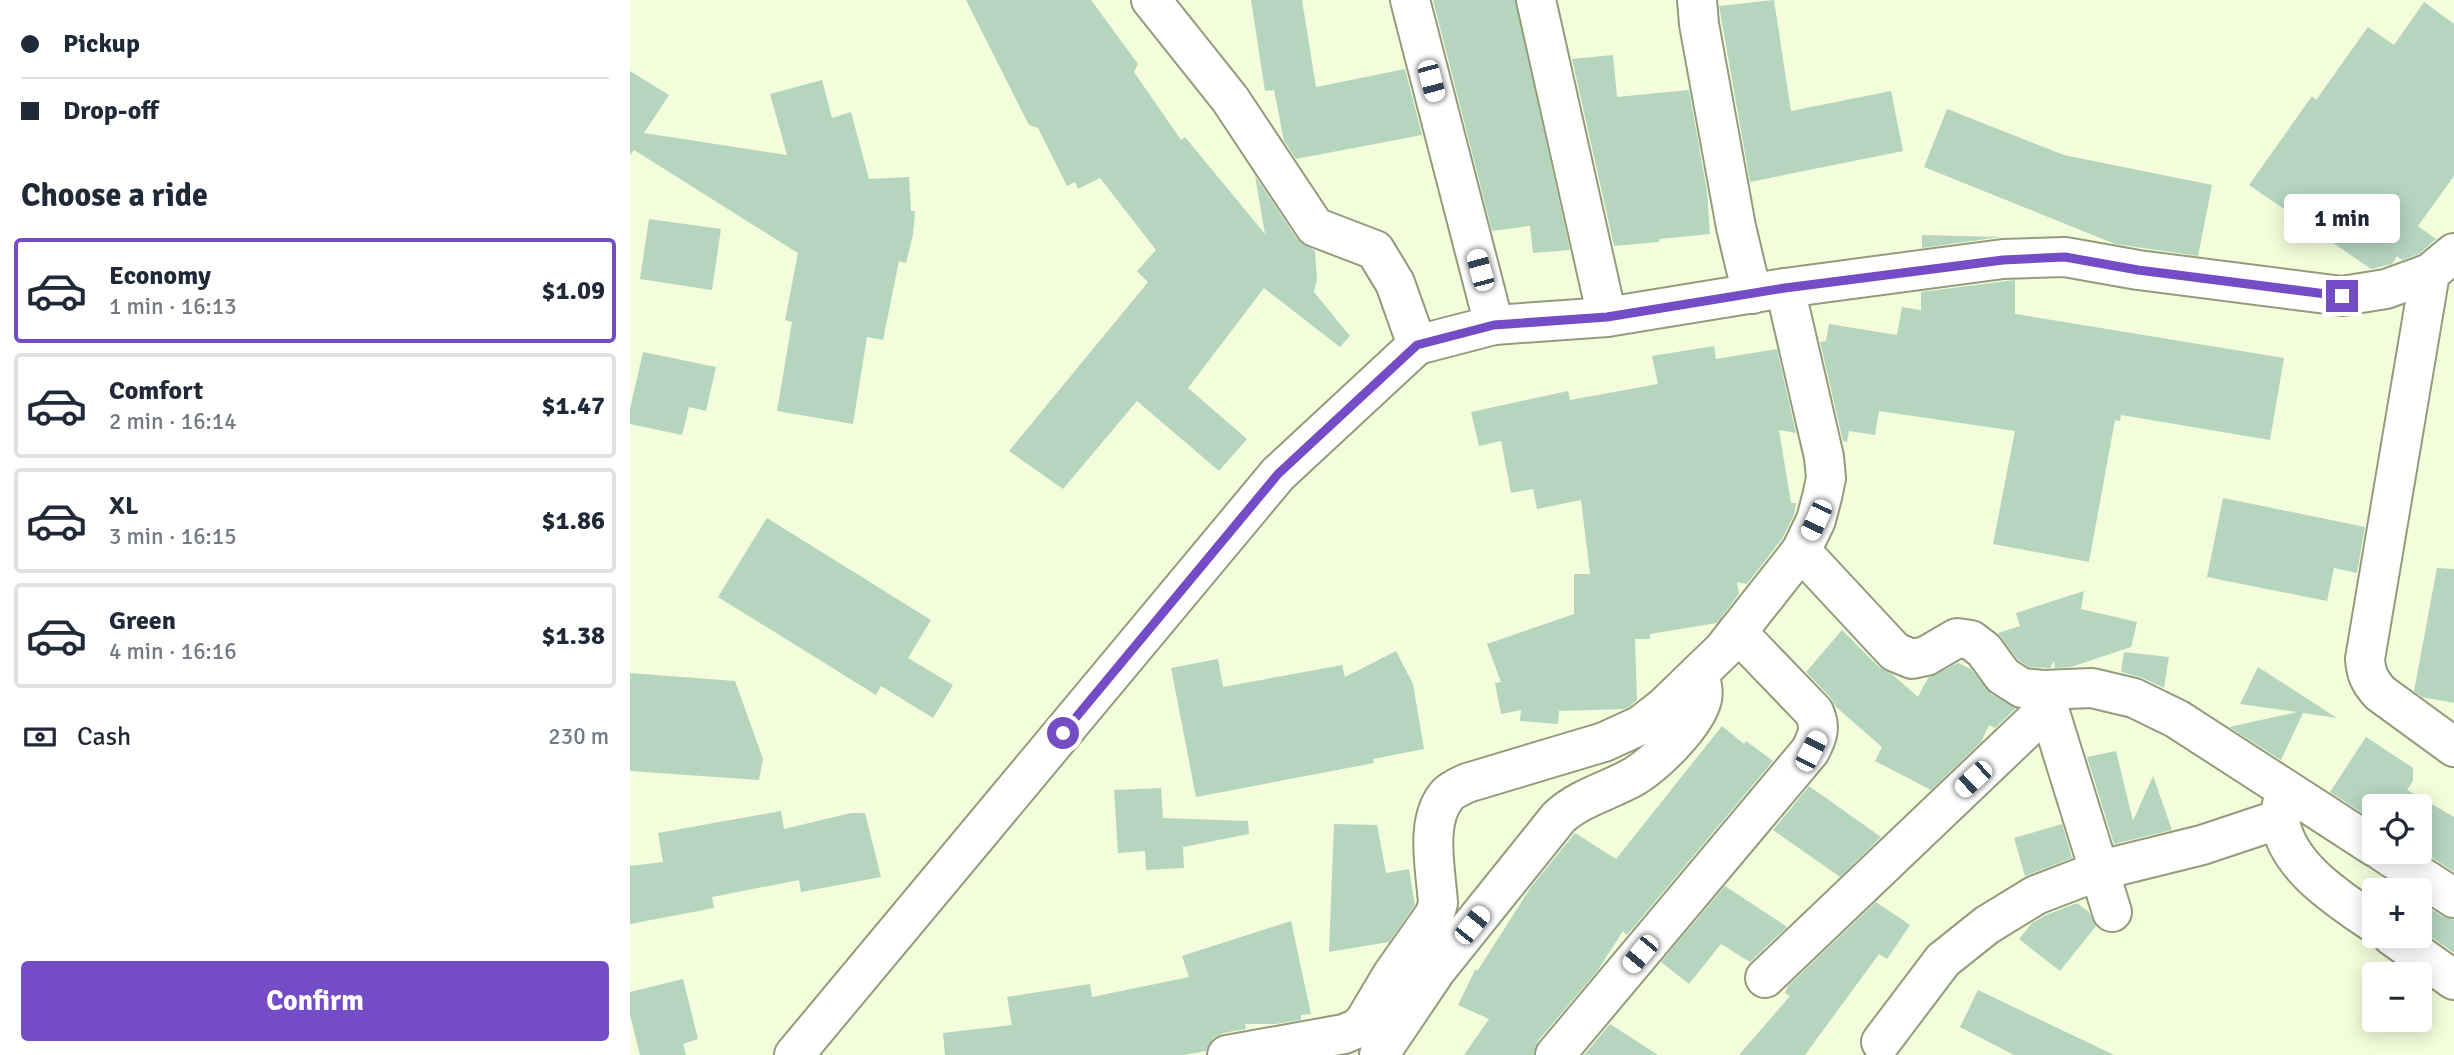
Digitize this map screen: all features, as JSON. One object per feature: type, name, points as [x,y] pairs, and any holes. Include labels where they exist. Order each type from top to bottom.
[{"type":"street","points":[[1151,0],[1230,99],[1315,227],[1376,250],[1395,283],[1417,345]]},
{"type":"street","points":[[1410,0],[1494,325]]},
{"type":"street","points":[[1536,0],[1607,317]]},
{"type":"street","points":[[1227,1055],[1356,1030],[1364,1022],[1392,975],[1435,914],[1437,903],[1433,827],[1439,808],[1449,793],[1467,783],[1604,742],[1641,725],[1664,707],[1737,632],[1801,551],[1816,520],[1826,478],[1824,457],[1768,291],[1736,228],[1699,24],[1698,0]]},
{"type":"street","points":[[794,1055],[1278,474],[1417,345],[1494,325],[1607,317],[1768,291],[2003,260],[2065,257],[2138,270],[2342,296],[2386,289],[2442,263]]},
{"type":"street","points":[[2442,263],[2365,659],[2366,672],[2380,693],[2454,747]]},
{"type":"street","points":[[1801,551],[1895,652],[1912,659],[1926,656],[1942,644],[1957,638],[1970,640],[1984,650],[2003,676],[2046,699],[2112,912]]},
{"type":"street","points":[[1555,1055],[1811,751],[1819,723],[1814,712],[1737,632]]},
{"type":"street","points":[[1379,1055],[1437,969],[1559,817],[1571,806],[1635,775],[1649,765],[1694,719],[1703,690],[1699,673]]},
{"type":"street","points":[[1765,978],[2046,699],[2092,688],[2134,698],[2177,719],[2282,804],[2362,841]]},
{"type":"street","points":[[1881,1042],[1943,960],[1987,925],[2036,895],[2101,870],[2202,845],[2282,804]]},
{"type":"street","points":[[2282,804],[2287,845],[2304,868],[2362,914]]},
{"type":"street","points":[[2402,864],[2454,898]]},
{"type":"street","points":[[2409,948],[2454,980]]},
{"type":"building","points":[[966,0],[1091,0],[1138,64],[1134,72],[1181,140],[1185,137],[1265,234],[1255,176],[1297,239],[1315,251],[1317,279],[1314,292],[1350,336],[1340,347],[1264,288],[1188,388],[1247,439],[1219,471],[1137,401],[1063,489],[1009,451],[1148,282],[1137,271],[1156,250],[1100,178],[1078,189],[1075,182],[1067,186],[1038,128],[1029,125]]},
{"type":"building","points":[[1251,0],[1302,0],[1316,87],[1405,69],[1422,135],[1296,159],[1284,141],[1274,90],[1265,91]]},
{"type":"building","points":[[1433,0],[1515,0],[1570,250],[1533,253],[1530,226],[1492,231]]},
{"type":"building","points":[[1774,0],[1791,111],[1891,91],[1903,151],[1750,182],[1719,6]]},
{"type":"building","points":[[2424,2],[2454,24],[2454,176],[2418,226],[2436,239],[2419,254],[2402,260],[2397,256],[2392,264],[2371,269],[2249,185],[2312,96],[2316,100],[2368,27],[2394,45]]},
{"type":"building","points":[[1613,55],[1617,97],[1689,90],[1707,191],[1710,234],[1614,246],[1572,59]]},
{"type":"building","points":[[630,71],[669,95],[644,133],[787,155],[770,94],[822,80],[832,118],[851,112],[869,179],[909,177],[911,211],[915,211],[913,235],[906,263],[899,261],[883,340],[867,337],[853,424],[777,411],[792,322],[785,320],[798,253],[634,150],[630,155]]},
{"type":"building","points":[[1947,109],[2064,155],[2212,185],[2198,256],[2115,244],[1924,167]]},
{"type":"building","points":[[649,219],[721,229],[712,290],[640,279]]},
{"type":"building","points":[[1922,235],[2001,237],[1922,248]]},
{"type":"building","points":[[2015,280],[2015,314],[2284,358],[2270,440],[2121,415],[2120,421],[2115,420],[2089,562],[1993,544],[2015,431],[1879,411],[1875,435],[1849,431],[1847,442],[1843,441],[1820,342],[1826,341],[1829,324],[1897,335],[1902,307],[1921,310],[1921,292]]},
{"type":"building","points":[[1714,346],[1716,359],[1777,349],[1796,433],[1779,430],[1791,503],[1796,503],[1794,515],[1782,539],[1747,584],[1737,582],[1739,594],[1717,623],[1650,634],[1650,639],[1635,639],[1637,700],[1630,706],[1624,709],[1559,711],[1558,724],[1520,721],[1521,710],[1501,714],[1495,683],[1501,682],[1487,644],[1574,614],[1574,574],[1590,574],[1581,500],[1537,509],[1533,489],[1511,493],[1501,441],[1479,446],[1471,412],[1568,391],[1570,400],[1658,384],[1652,356]]},
{"type":"building","points":[[643,352],[716,367],[706,411],[689,407],[682,435],[630,424],[630,409]]},
{"type":"building","points":[[2223,498],[2365,527],[2357,573],[2334,568],[2327,601],[2207,577]]},
{"type":"building","points":[[767,518],[931,620],[908,658],[953,685],[933,718],[881,686],[876,695],[718,597]]},
{"type":"building","points":[[2437,568],[2454,569],[2454,703],[2422,697],[2414,691]]},
{"type":"building","points":[[2084,591],[2081,609],[2137,622],[2131,647],[2071,667],[2055,668],[2054,661],[2050,668],[2029,667],[2018,660],[1998,633],[2020,626],[2016,613]]},
{"type":"building","points":[[1842,630],[1879,667],[1893,675],[1918,697],[1928,678],[1958,663],[1971,669],[1991,694],[2016,708],[1995,728],[1989,725],[1981,742],[1931,790],[1875,761],[1882,747],[1836,707],[1806,672]]},
{"type":"building","points":[[1396,651],[1413,684],[1424,749],[1373,759],[1374,763],[1196,797],[1171,668],[1218,659],[1223,687],[1342,665],[1345,677]]},
{"type":"building","points":[[2124,652],[2169,657],[2164,688],[2121,672]]},
{"type":"building","points":[[2258,667],[2337,718],[2303,713],[2281,760],[2229,727],[2297,712],[2240,704]]},
{"type":"building","points":[[630,673],[735,681],[763,759],[759,780],[630,771]]},
{"type":"building","points":[[1722,726],[1744,744],[1746,741],[1773,761],[1627,935],[1623,931],[1598,970],[1538,1041],[1534,1055],[1464,1055],[1489,1019],[1458,1005],[1475,970],[1478,970],[1531,887],[1575,833],[1616,859]]},
{"type":"building","points":[[2366,737],[2413,768],[2413,781],[2407,790],[2414,794],[2362,794],[2362,813],[2330,792]]},
{"type":"building","points":[[2116,751],[2133,821],[2153,776],[2172,830],[2114,844],[2087,757]]},
{"type":"building","points":[[1809,786],[1881,837],[1840,877],[1773,830]]},
{"type":"building","points":[[1161,788],[1163,818],[1248,821],[1249,834],[1183,847],[1184,868],[1146,870],[1145,851],[1118,853],[1114,790]]},
{"type":"building","points":[[2432,804],[2454,817],[2454,872],[2432,858]]},
{"type":"building","points":[[781,811],[784,829],[851,813],[865,813],[881,877],[801,892],[799,880],[712,897],[714,908],[630,924],[630,866],[663,862],[658,833]]},
{"type":"building","points":[[1334,824],[1377,825],[1386,873],[1409,869],[1415,905],[1389,942],[1329,952]]},
{"type":"building","points":[[2062,824],[2072,858],[2025,876],[2014,838]]},
{"type":"building","points":[[1725,886],[1787,927],[1750,962],[1721,944],[1689,984],[1661,962]]},
{"type":"building","points":[[1876,902],[1910,925],[1887,959],[1879,954],[1805,1055],[1739,1055],[1790,996],[1785,993],[1788,986]]},
{"type":"building","points":[[2077,903],[2089,912],[2096,926],[2060,971],[2019,939],[2032,923]]},
{"type":"building","points":[[2432,910],[2454,920],[2454,953],[2432,937]]},
{"type":"building","points":[[1291,921],[1311,1014],[1301,1015],[1301,1020],[1276,1024],[1245,1024],[1246,1029],[1223,1033],[1213,1038],[1206,1051],[1184,1055],[945,1055],[943,1033],[1012,1025],[1007,997],[1090,984],[1092,997],[1189,977],[1182,956]]},
{"type":"building","points":[[683,979],[698,1039],[683,1044],[686,1055],[640,1055],[630,1015],[630,992]]},
{"type":"building","points":[[1978,990],[2114,1055],[2014,1055],[1960,1027]]},
{"type":"building","points":[[1610,1024],[1658,1055],[1584,1055]]},
{"type":"route","points":[[1063,733],[1278,474],[1417,345],[1494,325],[1607,317],[1785,288],[2003,260],[2065,257],[2138,270],[2342,296]]}]
